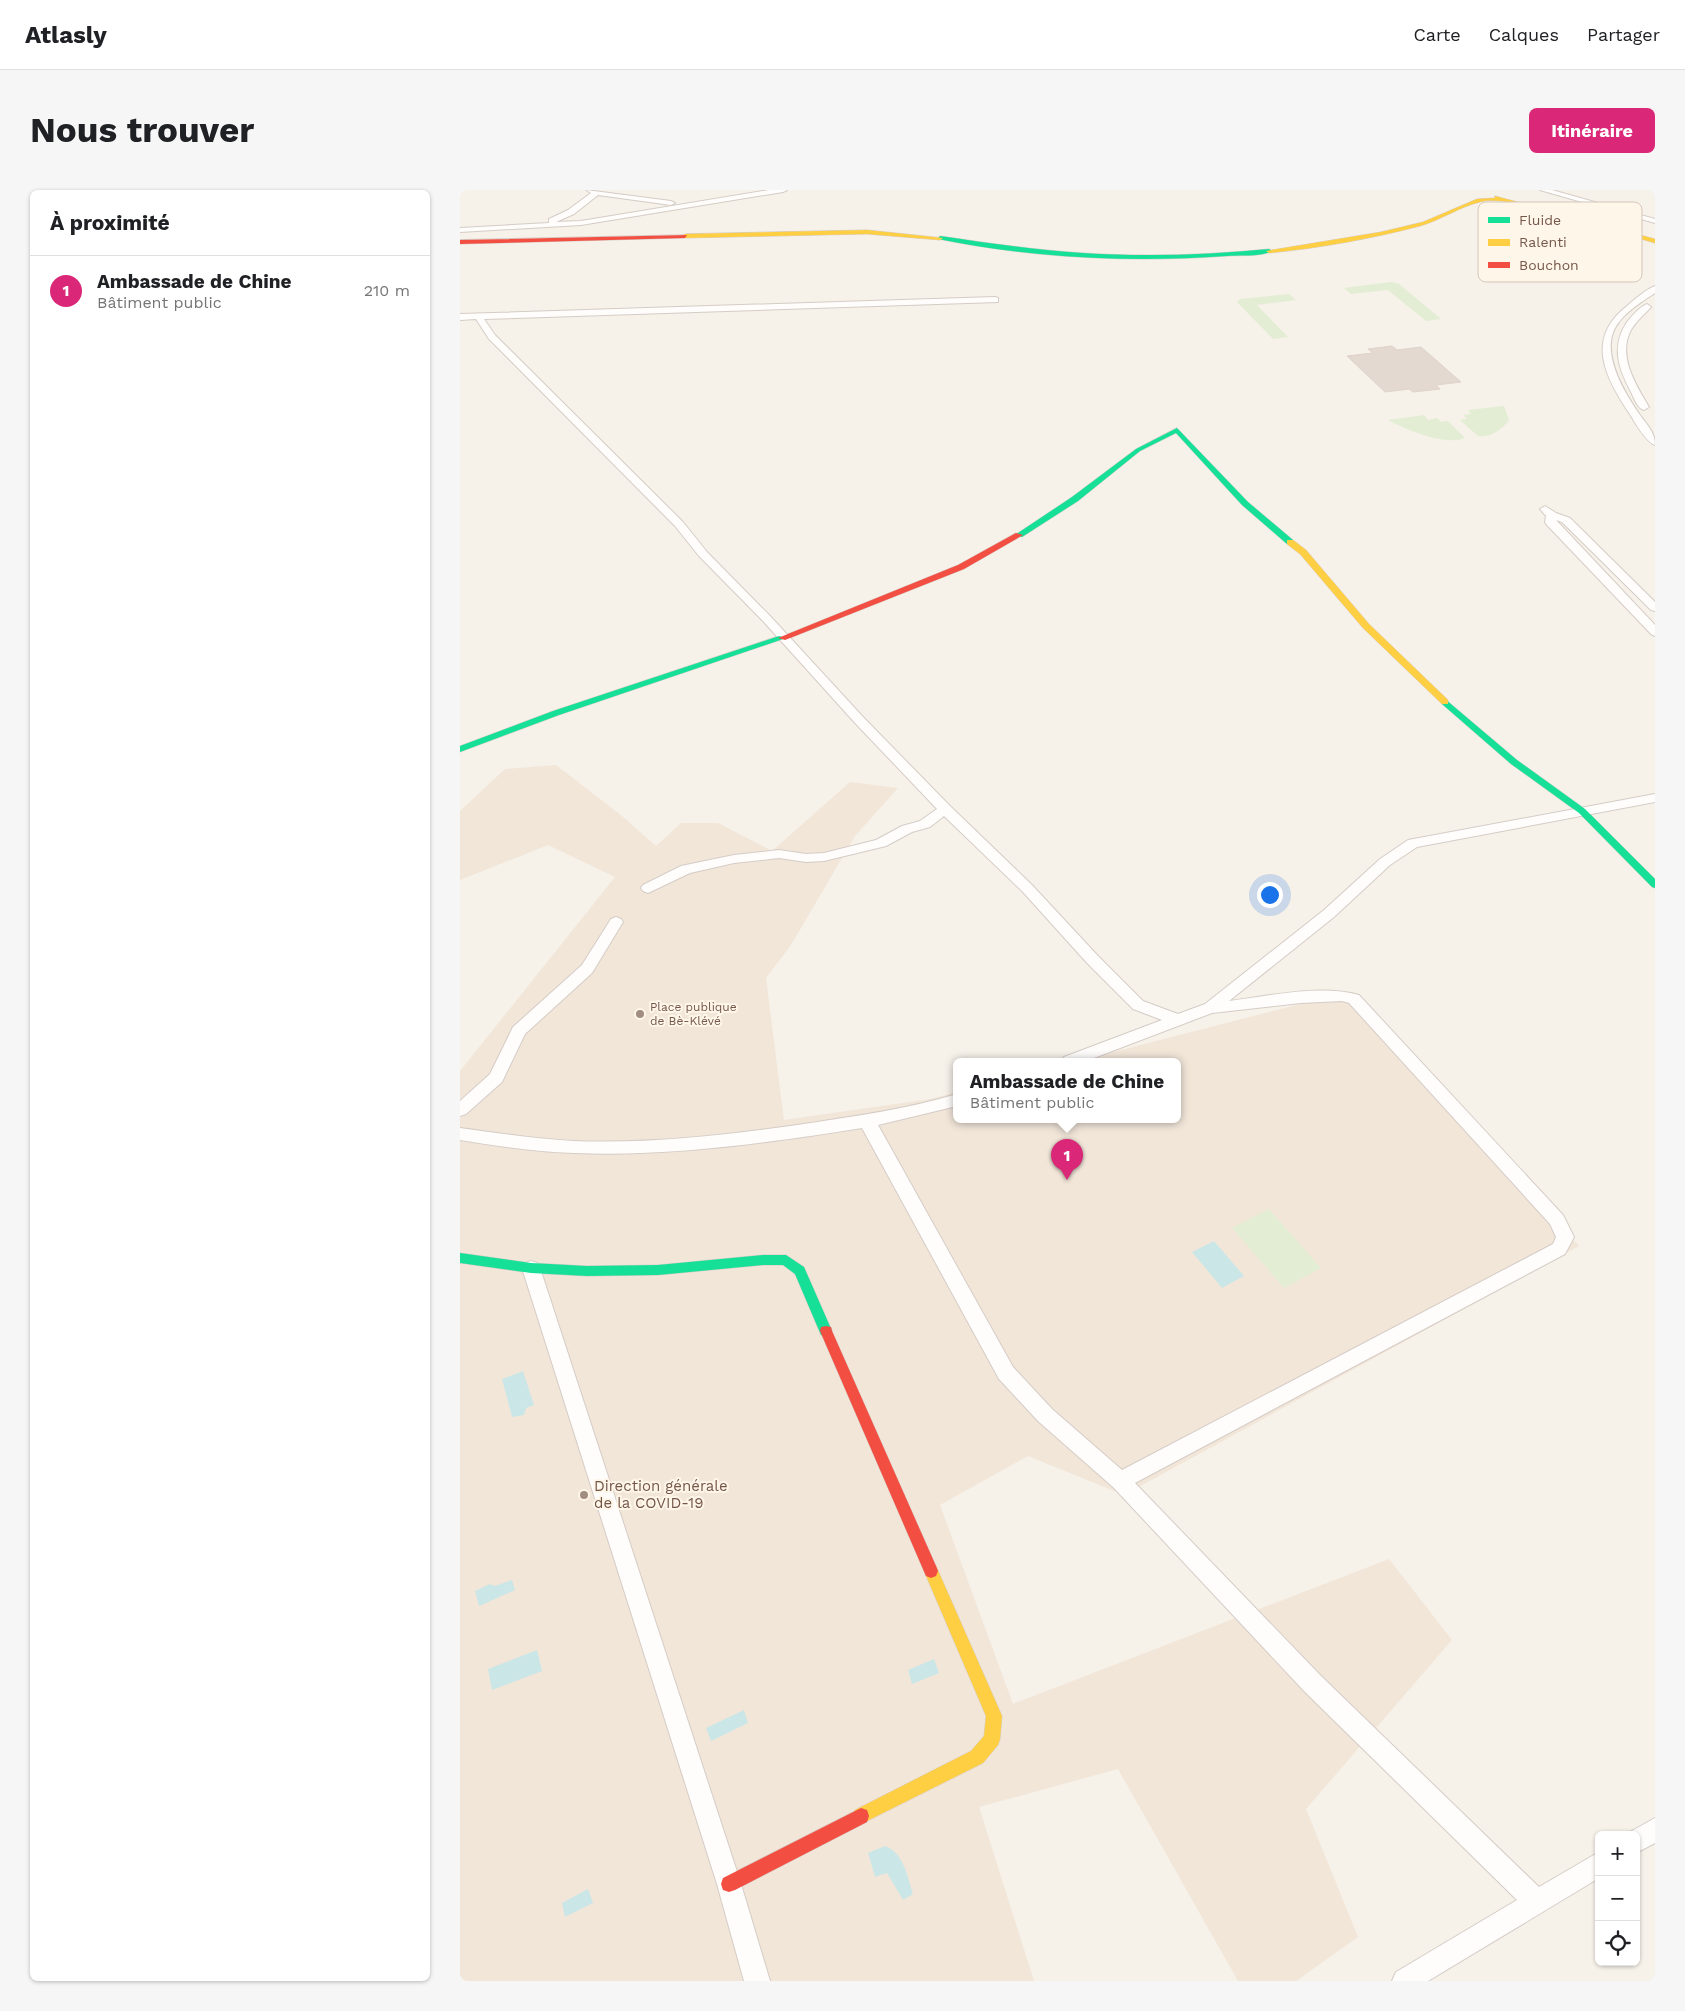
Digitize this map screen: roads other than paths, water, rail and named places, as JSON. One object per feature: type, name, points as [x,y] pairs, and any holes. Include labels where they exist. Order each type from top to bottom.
[{"type":"street","points":[[460,230],[581,222],[767,191],[783,190]]},
{"type":"street","points":[[1544,190],[1587,202]]},
{"type":"street","points":[[544,225],[571,212],[593,191],[686,206]]},
{"type":"street","points":[[460,242],[867,232],[916,235],[1045,252],[1139,257],[1181,257],[1265,252],[1347,241],[1419,225],[1448,215],[1466,204],[1469,198],[1480,195],[1516,202]]},
{"type":"street","points":[[1642,217],[1655,221]]},
{"type":"street","points":[[1642,237],[1655,241]]},
{"type":"street","points":[[460,246],[495,245],[517,240]]},
{"type":"street","points":[[1655,289],[1613,322],[1606,339],[1606,353],[1613,377],[1645,430],[1655,442]]},
{"type":"street","points":[[460,317],[995,300]]},
{"type":"street","points":[[1650,417],[1635,391],[1620,354],[1621,340],[1626,329],[1640,312],[1655,300]]},
{"type":"street","points":[[478,316],[492,337],[578,421],[613,459],[630,473],[679,524],[703,554],[945,810],[1027,888],[1093,960],[1138,1005],[1177,1020]]},
{"type":"street","points":[[460,748],[784,638],[961,567],[1016,536],[1075,499],[1138,450],[1177,430],[1222,479],[1275,530],[1302,552],[1366,626],[1442,700],[1514,762],[1582,811],[1655,886]]},
{"type":"street","points":[[1655,608],[1566,520],[1549,512],[1550,522],[1655,632]]},
{"type":"street","points":[[1210,1008],[1247,976],[1347,898],[1390,856],[1413,843],[1655,798]]},
{"type":"street","points":[[648,888],[686,869],[734,859],[779,854],[806,858],[824,857],[881,843],[907,830],[925,824],[945,810]]},
{"type":"street","points":[[460,1110],[496,1078],[520,1031],[587,969],[616,922]]},
{"type":"street","points":[[1078,1058],[1210,1008],[1302,998],[1342,996],[1354,999],[1556,1220],[1565,1237],[1559,1249],[1120,1481]]},
{"type":"street","points":[[460,1134],[507,1141],[574,1147],[652,1146],[742,1140],[867,1121],[953,1101]]},
{"type":"street","points":[[867,1121],[1006,1373],[1045,1415],[1120,1481],[1313,1684],[1537,1902]]},
{"type":"street","points":[[460,1258],[531,1268],[587,1271],[658,1270],[763,1260],[786,1260],[800,1271],[994,1716],[992,1739],[977,1758],[729,1884]]},
{"type":"street","points":[[531,1268],[729,1884],[757,1981]]},
{"type":"street","points":[[1640,1839],[1655,1830]]},
{"type":"street","points":[[1405,1981],[1595,1866]]},
{"type":"water","points":[[1214,1241],[1244,1276],[1222,1288],[1192,1252]]},
{"type":"water","points":[[523,1371],[534,1405],[526,1408],[524,1415],[512,1417],[502,1379]]},
{"type":"water","points":[[512,1580],[515,1590],[479,1606],[475,1591],[490,1584],[495,1586]]},
{"type":"water","points":[[537,1650],[542,1671],[492,1690],[488,1669]]},
{"type":"water","points":[[934,1659],[939,1673],[912,1684],[908,1670]]},
{"type":"water","points":[[744,1710],[748,1723],[711,1741],[706,1728]]},
{"type":"water","points":[[885,1846],[897,1854],[907,1873],[913,1894],[903,1900],[887,1873],[875,1877],[868,1853]]},
{"type":"water","points":[[588,1889],[593,1903],[565,1917],[562,1903]]},
{"type":"place","name":"Place publique de Bè-Klévé","points":[[640,1014]]},
{"type":"place","name":"Ambassade de Chine","points":[[1067,1180]]},
{"type":"place","name":"Direction générale de la COVID-19","points":[[584,1495]]}]
